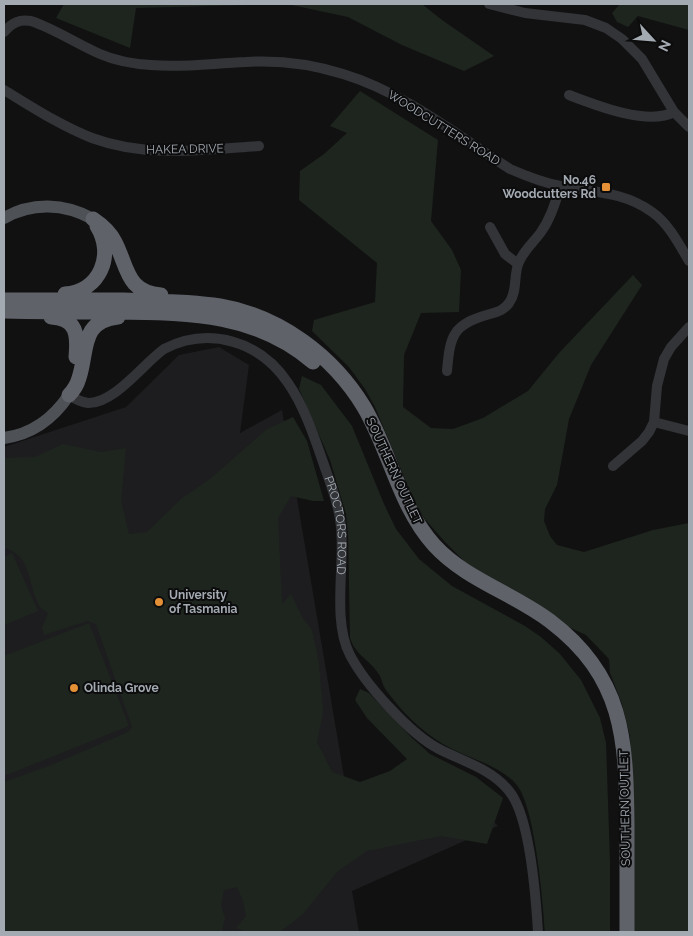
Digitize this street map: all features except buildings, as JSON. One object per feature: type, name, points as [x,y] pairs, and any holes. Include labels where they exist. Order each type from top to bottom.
[{"type":"highway","points":[[4,294],[75,293],[88,287],[100,273],[105,252],[101,232],[93,219]]},
{"type":"highway","points":[[93,219],[102,225],[114,240],[130,278],[141,290],[152,294],[197,299],[219,306]]},
{"type":"highway","name":"SOUTHERN OUTLET","points":[[4,300],[153,301],[219,306],[244,312],[275,324],[302,340],[328,362],[352,389],[365,410],[376,430],[408,506],[435,546],[466,572],[528,607],[552,623],[578,647],[594,666],[606,686],[615,708],[624,742],[627,932]]},
{"type":"highway","name":"SOUTHERN OUTLET","points":[[4,311],[201,315],[246,325],[280,340],[309,359],[327,374],[359,417],[399,508],[425,548],[461,579],[521,613],[551,633],[572,653],[590,677],[608,714],[616,754],[618,932]]},
{"type":"highway","points":[[4,316],[59,318],[73,326],[77,338],[77,352],[69,396]]},
{"type":"highway","points":[[69,396],[79,378],[88,336],[101,321],[119,317],[225,320]]},
{"type":"main road","points":[[4,218],[23,210],[48,206],[76,211],[93,219]]},
{"type":"main road","points":[[4,438],[26,433],[43,424],[56,413],[69,396]]},
{"type":"street","points":[[489,4],[525,13],[585,20],[606,28],[622,39],[642,59],[674,112],[689,127]]},
{"type":"street","name":"WOODCUTTERS ROAD","points":[[4,32],[11,25],[19,21],[31,20],[102,54],[124,61],[150,65],[180,66],[273,61],[306,65],[363,80],[397,97],[510,169],[560,186],[606,192],[633,202],[652,212],[672,232],[689,261]]},
{"type":"street","name":"HAKEA DRIVE","points":[[4,90],[72,129],[91,138],[115,145],[161,152],[260,146]]},
{"type":"street","points":[[569,95],[617,112],[662,116],[674,112]]},
{"type":"street","points":[[446,372],[450,345],[458,330],[468,322],[498,312],[508,304],[514,292],[518,264],[524,252],[549,219],[560,186]]},
{"type":"street","points":[[490,228],[505,254],[518,264]]},
{"type":"street","points":[[613,466],[642,441],[654,422],[657,386],[664,359],[670,347],[689,327]]},
{"type":"street","name":"PROCTORS ROAD","points":[[69,396],[84,402],[101,400],[117,390],[164,350],[183,341],[203,338],[217,338],[241,345],[264,358],[278,370],[293,390],[304,414],[320,451],[336,503],[342,539],[342,622],[345,641],[350,654],[383,701],[419,735],[437,748],[492,776],[509,791],[516,803],[524,829],[532,876],[538,932]]},
{"type":"street","points":[[654,422],[688,432]]},
{"type":"shaded area","points":[[64,4],[279,4],[136,8],[130,48],[56,18]]},
{"type":"shaded area","points":[[287,4],[422,4],[494,56],[464,71],[402,45],[348,17]]},
{"type":"shaded area","points":[[620,4],[689,4],[689,30],[638,16],[628,27],[617,22],[612,13]]},
{"type":"shaded area","points":[[360,91],[438,140],[431,221],[452,250],[461,270],[459,312],[421,313],[404,355],[403,407],[431,428],[453,429],[483,418],[528,391],[559,353],[633,275],[642,285],[591,365],[569,419],[557,485],[545,509],[544,521],[550,536],[557,545],[584,552],[653,530],[689,523],[689,932],[634,932],[630,736],[622,704],[610,673],[609,659],[586,635],[564,625],[550,612],[530,599],[485,575],[464,561],[445,542],[424,518],[415,503],[375,407],[365,389],[349,367],[312,331],[314,320],[375,302],[377,263],[299,200],[300,171],[324,154],[347,133],[330,126]]},
{"type":"shaded area","name":"University of Tasmania","points":[[219,347],[249,365],[240,433],[282,410],[347,794],[427,756],[498,826],[352,891],[359,932],[4,932],[4,447],[126,407],[179,355]]},
{"type":"shaded area","points":[[302,376],[321,385],[352,426],[396,529],[419,559],[452,586],[525,626],[541,637],[560,654],[581,680],[600,718],[606,743],[610,861],[610,932],[545,932],[533,832],[523,795],[516,784],[500,771],[452,749],[419,727],[392,698],[378,673],[353,644],[350,638],[346,514],[330,460],[299,389]]},
{"type":"shaded area","name":"University of Tasmania","points":[[293,417],[307,441],[324,501],[313,501],[291,496],[278,518],[282,604],[291,594],[302,617],[312,630],[319,663],[323,712],[317,742],[332,772],[360,782],[390,771],[407,759],[367,718],[355,700],[360,689],[369,693],[430,754],[476,777],[503,798],[487,844],[441,836],[367,851],[338,871],[302,915],[280,932],[246,932],[236,928],[246,916],[243,901],[237,887],[224,890],[221,905],[225,918],[222,932],[4,932],[4,782],[54,764],[128,732],[132,727],[96,624],[87,621],[44,635],[42,628],[48,613],[40,607],[35,597],[25,564],[20,557],[4,548],[4,458],[35,457],[63,444],[101,452],[126,448],[121,501],[129,534],[147,532],[181,499],[210,479],[267,429]]},
{"type":"shaded area","points":[[12,553],[38,611],[4,625],[4,557]]},
{"type":"shaded area","name":"Olinda Grove","points":[[89,623],[129,726],[4,776],[4,656]]},
{"type":"place","name":"No.46 Woodcutters Rd","points":[[606,187]]},
{"type":"place","name":"University of Tasmania","points":[[159,602]]},
{"type":"place","name":"Olinda Grove","points":[[74,688]]}]
